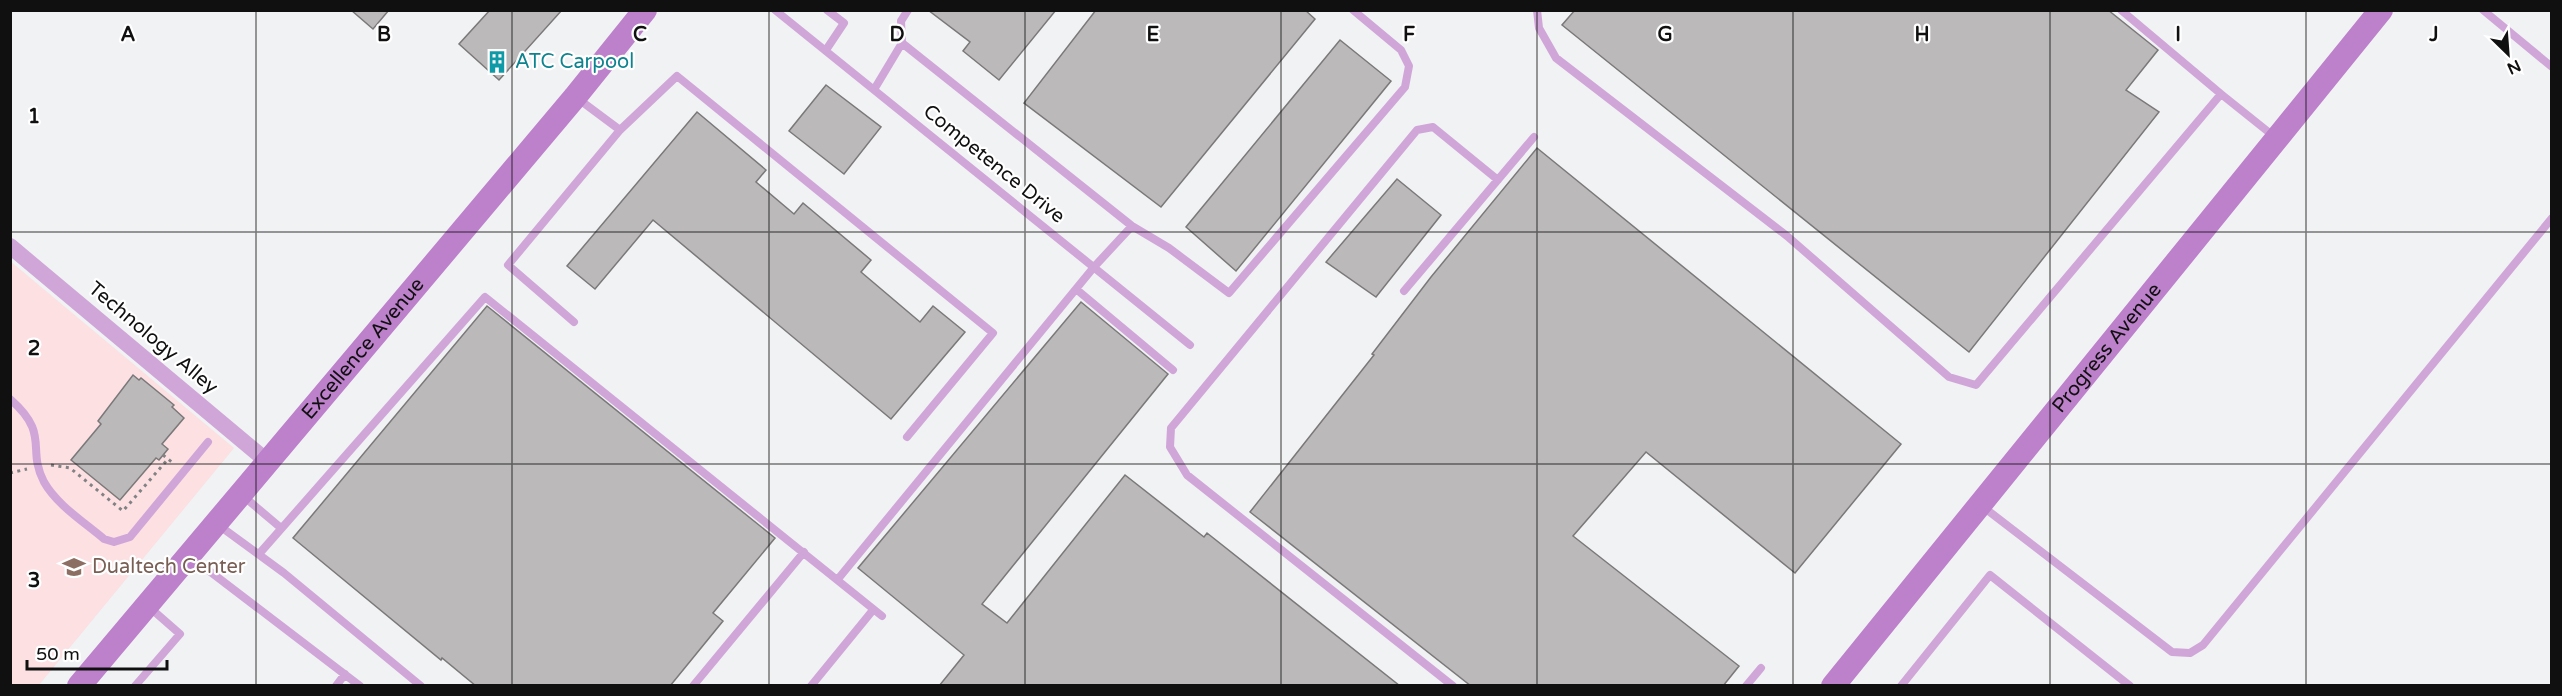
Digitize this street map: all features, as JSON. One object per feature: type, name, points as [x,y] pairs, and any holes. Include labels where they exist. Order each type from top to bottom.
[{"type":"street","name":"Excellence Avenue","points":[[79,686],[575,98],[645,10]]},
{"type":"street","name":"Progress Avenue","points":[[1833,686],[2382,10]]},
{"type":"street","name":"Technology Alley","points":[[10,246],[268,462]]},
{"type":"lane","name":"Competence Drive","points":[[775,10],[875,88],[1190,345]]},
{"type":"lane","points":[[826,50],[844,23],[827,10]]},
{"type":"lane","points":[[875,88],[902,43],[901,21],[908,10]]},
{"type":"lane","points":[[902,43],[1132,226],[1170,248],[1229,293],[1405,87],[1409,66],[1401,50],[1353,10]]},
{"type":"lane","points":[[1537,10],[1539,28],[1556,58],[1787,236],[1949,377],[1976,385],[2221,94]]},
{"type":"lane","points":[[2121,10],[2276,138]]},
{"type":"lane","points":[[2483,10],[2552,67]]},
{"type":"lane","points":[[574,322],[508,266],[620,130],[677,76],[993,333],[907,437]]},
{"type":"lane","points":[[575,98],[620,130]]},
{"type":"lane","points":[[1453,686],[1187,475],[1170,447],[1171,428],[1417,130],[1433,127],[1498,180]]},
{"type":"lane","points":[[1404,291],[1534,137]]},
{"type":"lane","points":[[1980,504],[2172,652],[2190,653],[2203,645],[2552,218]]},
{"type":"lane","points":[[838,579],[1094,267],[1132,226]]},
{"type":"lane","points":[[1076,289],[1173,370]]},
{"type":"lane","points":[[259,554],[485,297],[882,616]]},
{"type":"lane","points":[[10,399],[33,425],[37,437],[39,466],[44,481],[68,510],[104,538],[114,542],[123,541],[208,442]]},
{"type":"lane","points":[[241,494],[281,528]]},
{"type":"lane","points":[[217,524],[259,554],[421,686]]},
{"type":"lane","points":[[693,686],[804,552]]},
{"type":"lane","points":[[190,556],[360,686]]},
{"type":"lane","points":[[1901,686],[1990,575],[2130,686]]},
{"type":"lane","points":[[135,686],[180,634],[148,606]]},
{"type":"lane","points":[[811,686],[873,610]]},
{"type":"lane","points":[[1746,686],[1761,668]]},
{"type":"lane","points":[[336,686],[345,674]]},
{"type":"path","points":[[10,473],[58,464],[70,468],[123,511],[168,459]]},
{"type":"shaded area","name":"Dualtech Center","points":[[10,261],[234,448],[39,685],[11,685]]},
{"type":"building","points":[[351,10],[389,10],[373,29]]},
{"type":"building","name":"ATC Carpool","points":[[490,10],[562,10],[499,80],[459,44]]},
{"type":"building","points":[[928,10],[1056,10],[999,80],[963,51],[970,42]]},
{"type":"building","points":[[1096,10],[1305,10],[1315,19],[1161,207],[1024,103]]},
{"type":"building","points":[[1575,10],[2108,10],[2158,50],[2126,90],[2159,112],[1969,352],[1562,25]]},
{"type":"building","points":[[1340,40],[1391,81],[1236,271],[1186,227]]},
{"type":"building","points":[[826,85],[881,127],[844,174],[789,131]]},
{"type":"building","points":[[697,112],[766,170],[756,182],[794,214],[803,203],[871,260],[861,272],[920,322],[933,306],[965,332],[891,419],[653,220],[595,289],[567,266]]},
{"type":"building","points":[[1537,148],[1901,444],[1795,573],[1646,452],[1573,536],[1739,666],[1723,686],[1471,686],[1250,512],[1374,355],[1372,354],[1431,277]]},
{"type":"building","points":[[1397,179],[1441,215],[1376,297],[1326,262]]},
{"type":"building","points":[[1081,302],[1168,374],[982,604],[1007,623],[1125,475],[1204,537],[1207,533],[1400,686],[939,686],[964,655],[858,568]]},
{"type":"building","points":[[487,306],[775,538],[713,613],[723,621],[670,686],[476,686],[293,538]]},
{"type":"building","points":[[133,375],[139,380],[141,378],[174,405],[172,407],[184,418],[162,444],[168,449],[159,460],[156,458],[120,500],[71,460],[101,424],[98,421]]},
{"type":"place","name":"ATC Carpool","points":[[497,62]]},
{"type":"place","name":"Dualtech Center","points":[[74,567]]}]
